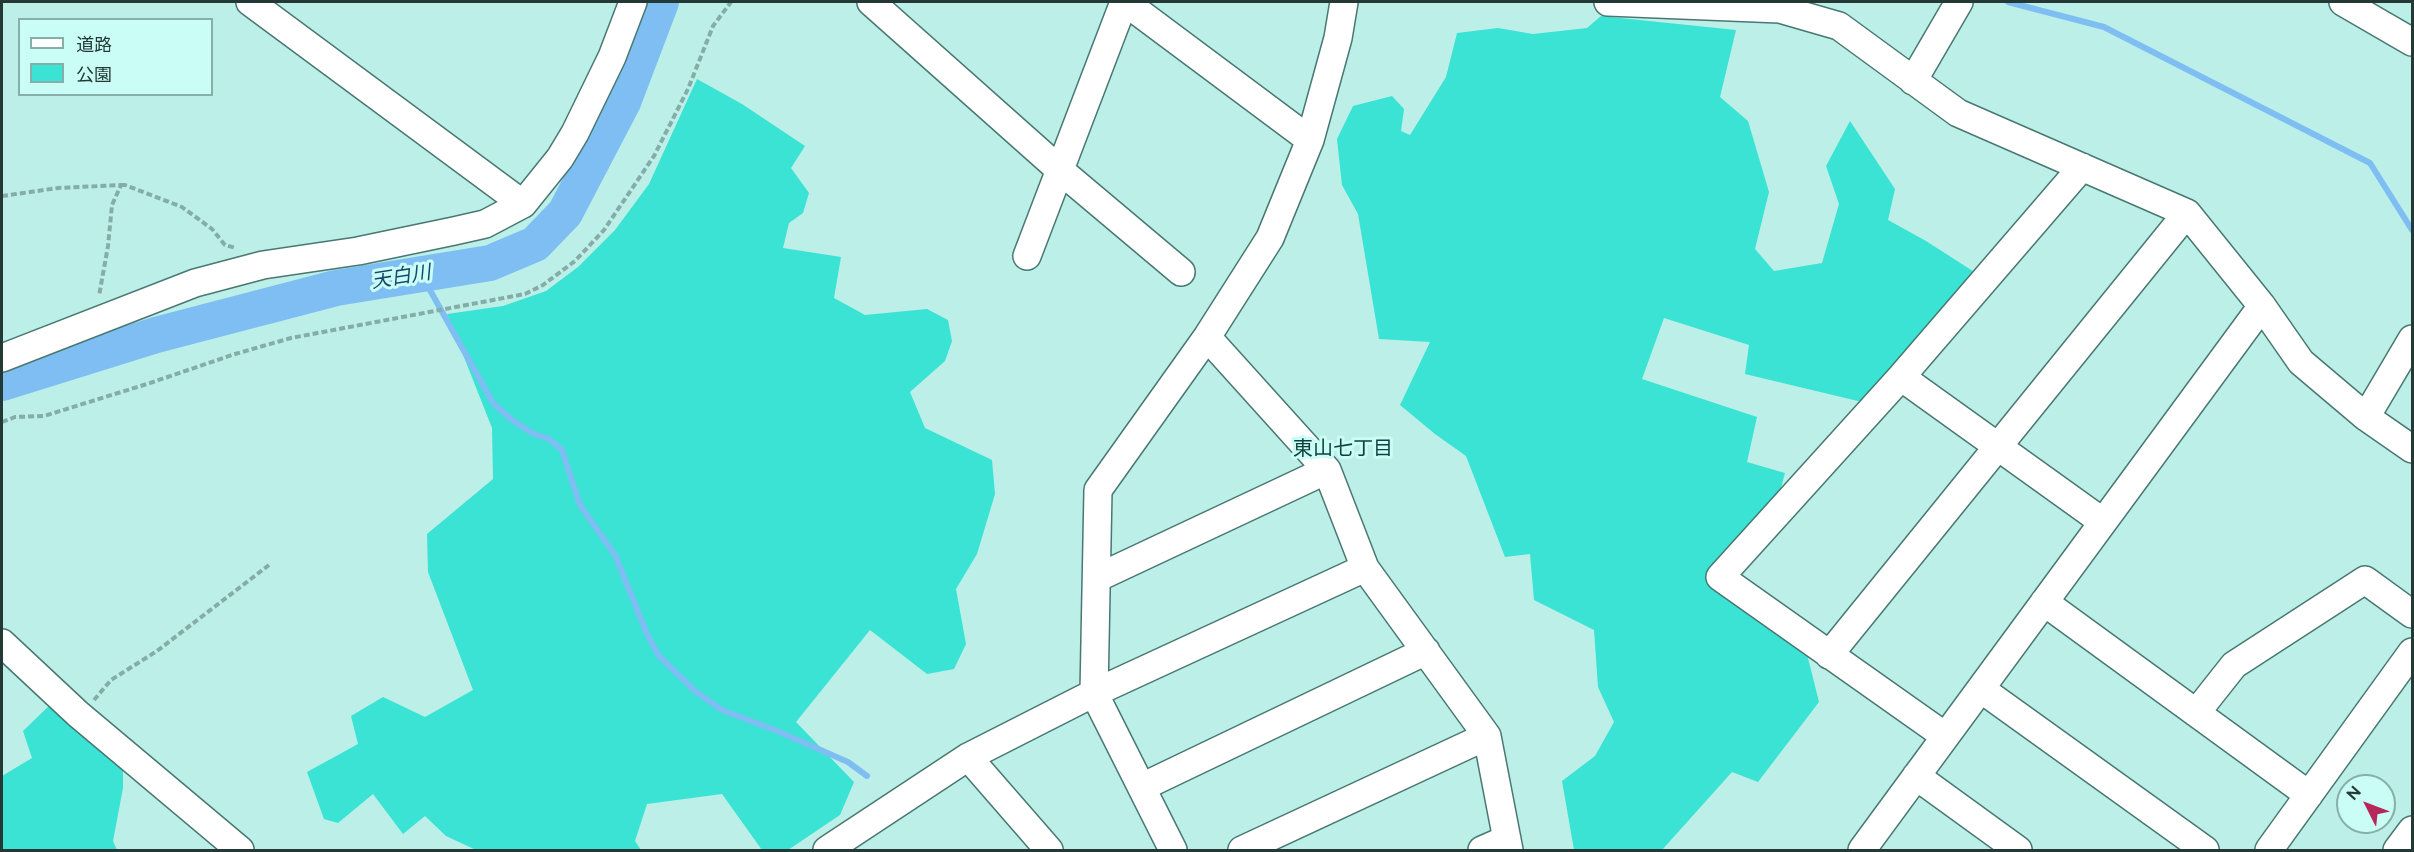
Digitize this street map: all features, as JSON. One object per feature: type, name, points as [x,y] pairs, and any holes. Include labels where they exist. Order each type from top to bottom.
[{"type":"street","points":[[250,2],[523,204]]},
{"type":"street","points":[[2,358],[195,283],[237,271],[358,251],[484,224],[523,204],[560,158],[575,133],[612,57],[633,2]]},
{"type":"street","points":[[871,2],[1061,171],[1180,272]]},
{"type":"street","points":[[1027,256],[1124,2],[1310,140]]},
{"type":"street","points":[[1173,850],[1095,693],[1098,490],[1207,337],[1270,237],[1310,140],[1338,38],[1344,2]]},
{"type":"street","points":[[1608,2],[1780,9],[1839,26],[1958,113],[2187,213],[2262,306],[2301,362],[2366,417],[2412,448]]},
{"type":"street","points":[[1913,81],[1959,2]]},
{"type":"street","points":[[2343,2],[2412,42]]},
{"type":"street","points":[[1945,736],[1720,577],[1901,377],[2082,167]]},
{"type":"street","points":[[1829,655],[2187,213]]},
{"type":"street","points":[[1862,850],[2262,306]]},
{"type":"street","points":[[1207,337],[1327,470],[1365,568],[1487,736],[1508,845],[1482,850]]},
{"type":"street","points":[[2366,417],[2412,339]]},
{"type":"street","points":[[1901,377],[2103,522]]},
{"type":"street","points":[[1097,578],[1327,470]]},
{"type":"street","points":[[827,850],[968,757],[1095,693],[1365,568]]},
{"type":"street","points":[[2196,713],[2234,665],[2365,580],[2412,614]]},
{"type":"street","points":[[2044,602],[2309,795]]},
{"type":"street","points":[[2,643],[78,714],[240,850]]},
{"type":"street","points":[[1142,787],[1426,651]]},
{"type":"street","points":[[2269,850],[2412,652]]},
{"type":"street","points":[[1981,688],[2205,850]]},
{"type":"street","points":[[1242,850],[1487,736]]},
{"type":"street","points":[[968,757],[1049,850]]},
{"type":"street","points":[[1916,776],[2009,848]]},
{"type":"street","points":[[2397,850],[2412,830]]},
{"type":"path","points":[[2,422],[15,417],[44,416],[291,338],[525,294],[543,285],[575,261],[604,230],[647,165],[688,88],[713,27],[731,2]]},
{"type":"path","points":[[101,319],[98,303],[108,246],[112,205],[121,185]]},
{"type":"path","points":[[2,196],[58,188],[125,185],[182,207],[212,229],[225,245],[237,248]]},
{"type":"path","points":[[78,714],[111,680],[157,651],[269,565]]},
{"type":"green space","points":[[1601,16],[1736,30],[1720,97],[1748,121],[1769,192],[1755,249],[1774,271],[1822,263],[1839,204],[1826,166],[1850,121],[1895,189],[1888,220],[1979,275],[1862,402],[1745,374],[1749,345],[1664,318],[1642,379],[1757,417],[1747,462],[1785,473],[1778,499],[1709,579],[1806,650],[1819,702],[1758,782],[1732,772],[1662,850],[1574,850],[1562,781],[1595,756],[1614,722],[1598,687],[1594,630],[1534,600],[1530,554],[1505,557],[1466,456],[1400,405],[1430,342],[1379,339],[1358,214],[1342,185],[1337,139],[1353,106],[1392,96],[1404,109],[1401,131],[1410,135],[1446,77],[1457,33],[1498,28],[1533,34],[1587,28]]},
{"type":"green space","points":[[697,79],[742,104],[805,146],[791,168],[809,193],[803,213],[789,223],[783,248],[841,257],[834,298],[865,315],[927,309],[948,320],[952,341],[945,361],[910,392],[925,428],[992,460],[995,494],[977,554],[956,589],[966,644],[954,669],[927,674],[870,630],[796,722],[854,782],[840,815],[788,850],[762,850],[722,794],[647,804],[635,841],[641,850],[476,850],[446,836],[425,816],[403,834],[373,794],[338,823],[324,819],[307,772],[358,744],[351,716],[383,697],[425,717],[473,690],[428,572],[427,534],[493,479],[492,428],[447,314],[503,306],[546,291],[578,267],[615,230],[649,184]]},
{"type":"green space","points":[[53,702],[123,768],[123,788],[113,841],[117,850],[2,850],[2,776],[32,758],[23,731]]},
{"type":"waterway","name":"天白川","points":[[2,383],[156,335],[336,288],[490,263],[535,244],[565,213],[623,102],[661,2]]},
{"type":"waterway","points":[[2008,2],[2104,27],[2370,163],[2412,230]]},
{"type":"waterway","points":[[421,274],[493,403],[512,420],[532,433],[549,439],[562,450],[580,505],[615,555],[647,634],[659,656],[695,691],[722,710],[848,762],[867,776]]},
{"type":"district","name":"東山七丁目","points":[[1343,449]]}]
